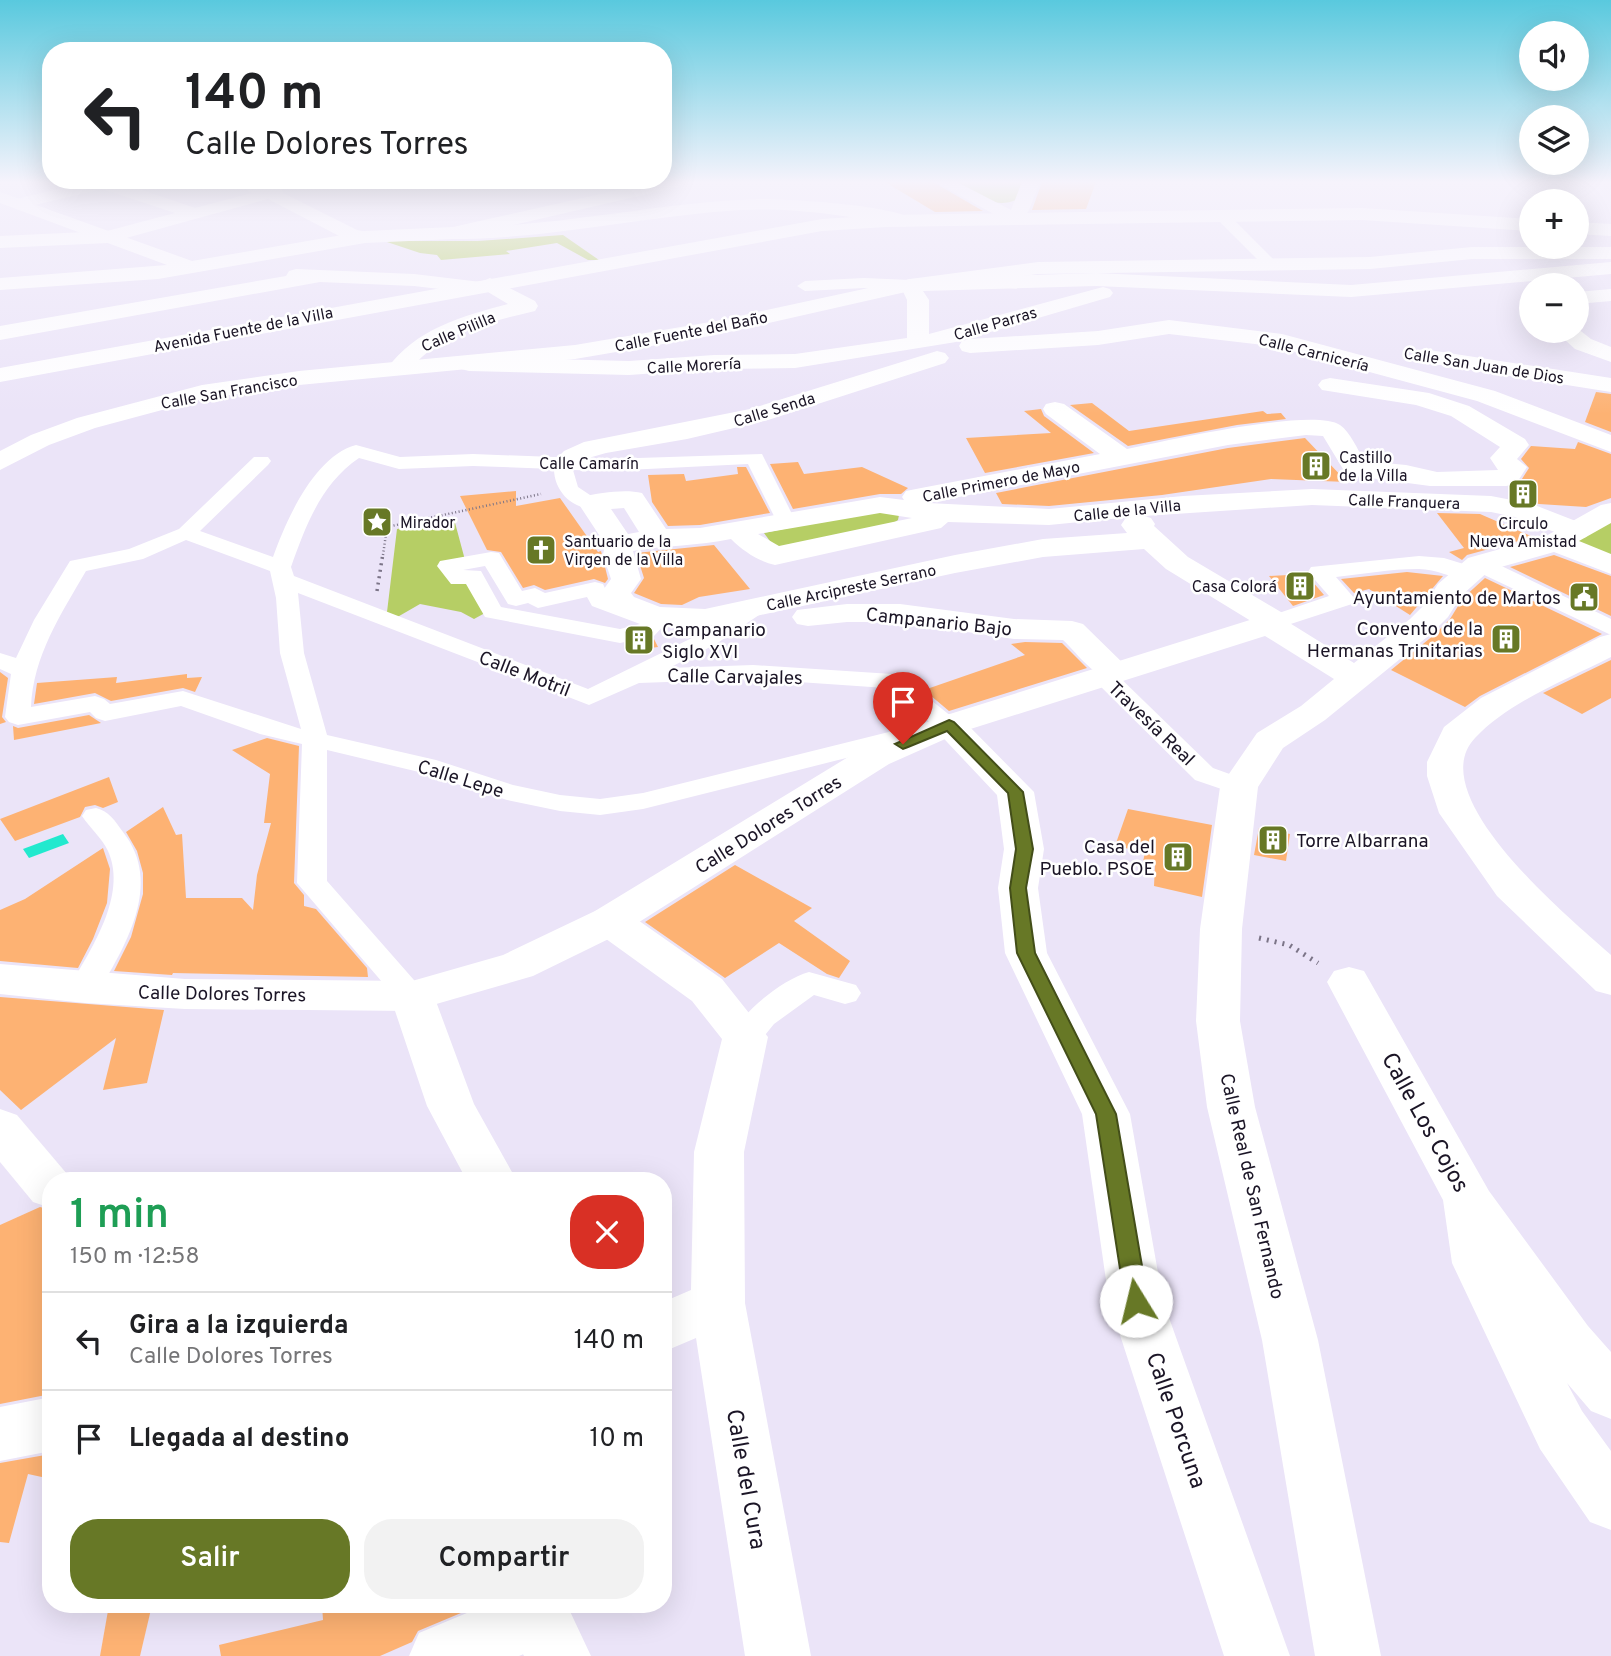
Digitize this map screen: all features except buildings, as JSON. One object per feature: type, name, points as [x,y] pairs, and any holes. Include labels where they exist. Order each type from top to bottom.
[{"type":"street","points":[[169,259],[190,267]]},
{"type":"street","points":[[0,284],[158,273],[232,259]]},
{"type":"street","name":"Avenida Fuente de la Villa","points":[[0,375],[631,259]]},
{"type":"street","points":[[1265,259],[1269,263]]},
{"type":"street","points":[[910,285],[1063,266],[1370,262],[1401,259]]},
{"type":"street","points":[[222,261],[284,274],[482,286]]},
{"type":"street","points":[[1370,262],[1405,288]]},
{"type":"street","points":[[805,286],[864,282],[910,285],[1062,280],[1153,282],[1297,291],[1405,288],[1515,274],[1611,268]]},
{"type":"street","points":[[1515,274],[1519,278]]},
{"type":"street","points":[[0,333],[320,276]]},
{"type":"street","name":"Calle Parras","points":[[918,343],[960,341],[1123,287],[1153,282]]},
{"type":"street","points":[[910,285],[918,300],[918,343]]},
{"type":"street","name":"Calle Fuente del Baño","points":[[469,363],[575,352],[684,334],[910,285]]},
{"type":"street","name":"Calle Pililla","points":[[399,369],[403,358],[411,351],[443,335],[489,316],[527,306],[482,286]]},
{"type":"street","points":[[1589,297],[1611,295]]},
{"type":"street","points":[[0,323],[84,318]]},
{"type":"street","name":"Calle Carnicería","points":[[960,341],[1098,338],[1169,327],[1274,339],[1486,396],[1611,444]]},
{"type":"street","name":"Calle San Juan de Dios","points":[[1274,339],[1338,343],[1611,385]]},
{"type":"street","name":"Calle Senda","points":[[566,476],[571,458],[596,447],[731,423],[874,379],[960,341]]},
{"type":"street","name":"Calle Morería","points":[[469,363],[629,368],[714,362],[795,361],[918,343]]},
{"type":"street","points":[[1582,343],[1611,355]]},
{"type":"street","name":"Calle San Francisco","points":[[0,462],[12,447],[86,423],[202,392],[299,378],[469,363]]},
{"type":"street","points":[[1312,497],[1318,488],[1334,482],[1506,478],[1514,467],[1505,463],[1503,458],[1516,445],[1483,428],[1460,411],[1420,398],[1330,385]]},
{"type":"street","name":"Calle Primero de Mayo","points":[[1055,409],[1123,458]]},
{"type":"street","points":[[1355,425],[1355,468],[1430,478]]},
{"type":"street","name":"Calle Primero de Mayo","points":[[880,505],[1256,432],[1324,427],[1333,431],[1355,468]]},
{"type":"street","name":"Calle Camarín","points":[[283,574],[298,516],[328,471],[356,451],[399,463],[473,460],[566,476],[607,465],[755,458],[785,520]]},
{"type":"street","points":[[14,688],[30,648],[78,566],[135,554],[186,533],[261,461]]},
{"type":"street","points":[[566,476],[579,500],[592,503],[632,499],[657,538]]},
{"type":"street","name":"Calle de la Villa","points":[[620,544],[657,538],[690,538],[880,505],[942,513],[1049,517],[1312,497]]},
{"type":"street","name":"Calle Franquera","points":[[1312,497],[1491,504],[1522,510],[1611,565]]},
{"type":"street","points":[[1256,500],[1135,526],[1192,573],[1355,678]]},
{"type":"street","points":[[592,503],[620,544]]},
{"type":"street","points":[[1474,568],[1566,536],[1611,511]]},
{"type":"street","name":"Calle de la Villa","points":[[737,529],[750,542],[775,556],[931,522],[942,513]]},
{"type":"street","name":"Calle Motril","points":[[186,533],[372,615],[589,698],[708,639],[754,608]]},
{"type":"street","name":"Calle Arcipreste Serrano","points":[[620,544],[618,555],[626,579],[616,593],[617,599],[623,604],[655,616],[681,619],[754,608],[1043,548],[1149,540]]},
{"type":"street","points":[[491,558],[516,599],[534,595],[538,601],[595,589],[600,601],[655,622],[646,631],[621,636],[493,612],[473,576],[459,579],[448,566],[491,558]]},
{"type":"street","name":"Calle Dolores Torres","points":[[0,979],[85,988],[185,994],[412,996],[518,966],[610,921],[876,756],[949,725],[1344,599],[1319,572],[1419,562],[1474,568]]},
{"type":"street","points":[[1474,568],[1611,628]]},
{"type":"street","name":"Calle Real de San Fernando","points":[[1348,1656],[1290,1340],[1231,1107],[1218,1021],[1221,929],[1239,787],[1270,741],[1313,713],[1420,626],[1437,610],[1449,591],[1474,568]]},
{"type":"street","points":[[283,574],[292,655],[317,740],[313,759],[312,883],[412,996],[450,1106],[487,1172]]},
{"type":"street","name":"Campanario Bajo","points":[[708,639],[847,612],[900,613],[1014,629],[1072,631],[1108,673]]},
{"type":"street","points":[[1611,644],[1493,705],[1457,735],[1445,762],[1445,776],[1458,813],[1511,887],[1611,980]]},
{"type":"street","points":[[0,660],[14,688]]},
{"type":"street","name":"Calle Carvajales","points":[[632,676],[753,672],[892,681],[949,725]]},
{"type":"street","name":"Travesía Real","points":[[1108,673],[1204,774],[1239,787]]},
{"type":"street","name":"Calle Lepe","points":[[14,688],[18,717],[95,704],[105,713],[183,698],[269,729],[427,766],[508,792],[560,803],[600,807],[643,801],[949,725]]},
{"type":"street","name":"Calle Porcuna","points":[[949,725],[1016,792],[1024,849],[1018,888],[1026,953],[1106,1114],[1136,1301],[1257,1656]]},
{"type":"street","points":[[85,988],[123,914],[126,877],[124,854],[96,816]]},
{"type":"street","points":[[610,921],[707,990],[745,1037],[763,1016],[809,983],[845,993]]},
{"type":"street","name":"Calle Los Cojos","points":[[1349,982],[1468,1199],[1478,1263],[1561,1430],[1611,1501]]},
{"type":"street","name":"Calle del Cura","points":[[745,1037],[719,1152],[718,1303],[778,1656]]},
{"type":"street","points":[[0,1128],[42,1177]]},
{"type":"street","points":[[1468,1199],[1568,1343],[1611,1393]]},
{"type":"street","points":[[672,1324],[718,1303]]},
{"type":"street","points":[[0,1434],[42,1426]]},
{"type":"street","points":[[442,1656],[542,1625]]},
{"type":"path","points":[[372,615],[387,527],[453,515],[566,476]]},
{"type":"path","points":[[1221,929],[1289,945],[1349,982]]},
{"type":"shaded area","points":[[873,511],[899,515],[898,520],[892,524],[775,548],[764,533]]},
{"type":"shaded area","points":[[1611,511],[1611,565],[1556,542]]},
{"type":"shaded area","points":[[454,519],[465,560],[440,564],[469,581],[485,613],[474,619],[461,612],[420,604],[394,619],[387,612],[397,529]]},
{"type":"shaded area","points":[[63,834],[69,843],[29,858],[23,849]]},
{"type":"place","name":"Castillo de la Villa","points":[[1316,466]]},
{"type":"place","name":"Circulo Nueva Amistad","points":[[1523,494]]},
{"type":"place","name":"Mirador","points":[[377,522]]},
{"type":"place","name":"Santuario de la Virgen de la Villa","points":[[541,550]]},
{"type":"place","name":"Casa Colorá","points":[[1300,586]]},
{"type":"place","name":"Ayuntamiento de Martos","points":[[1584,597]]},
{"type":"place","name":"Convento de la Hermanas Trinitarias","points":[[1506,639]]},
{"type":"place","name":"Campanario Siglo XVI","points":[[639,640]]},
{"type":"place","name":"Torre Albarrana","points":[[1273,840]]},
{"type":"place","name":"Casa del Pueblo. PSOE","points":[[1178,857]]},
{"type":"route","points":[[903,744],[949,725],[1016,792],[1024,849],[1018,888],[1026,953],[1106,1114],[1136,1301]]}]
